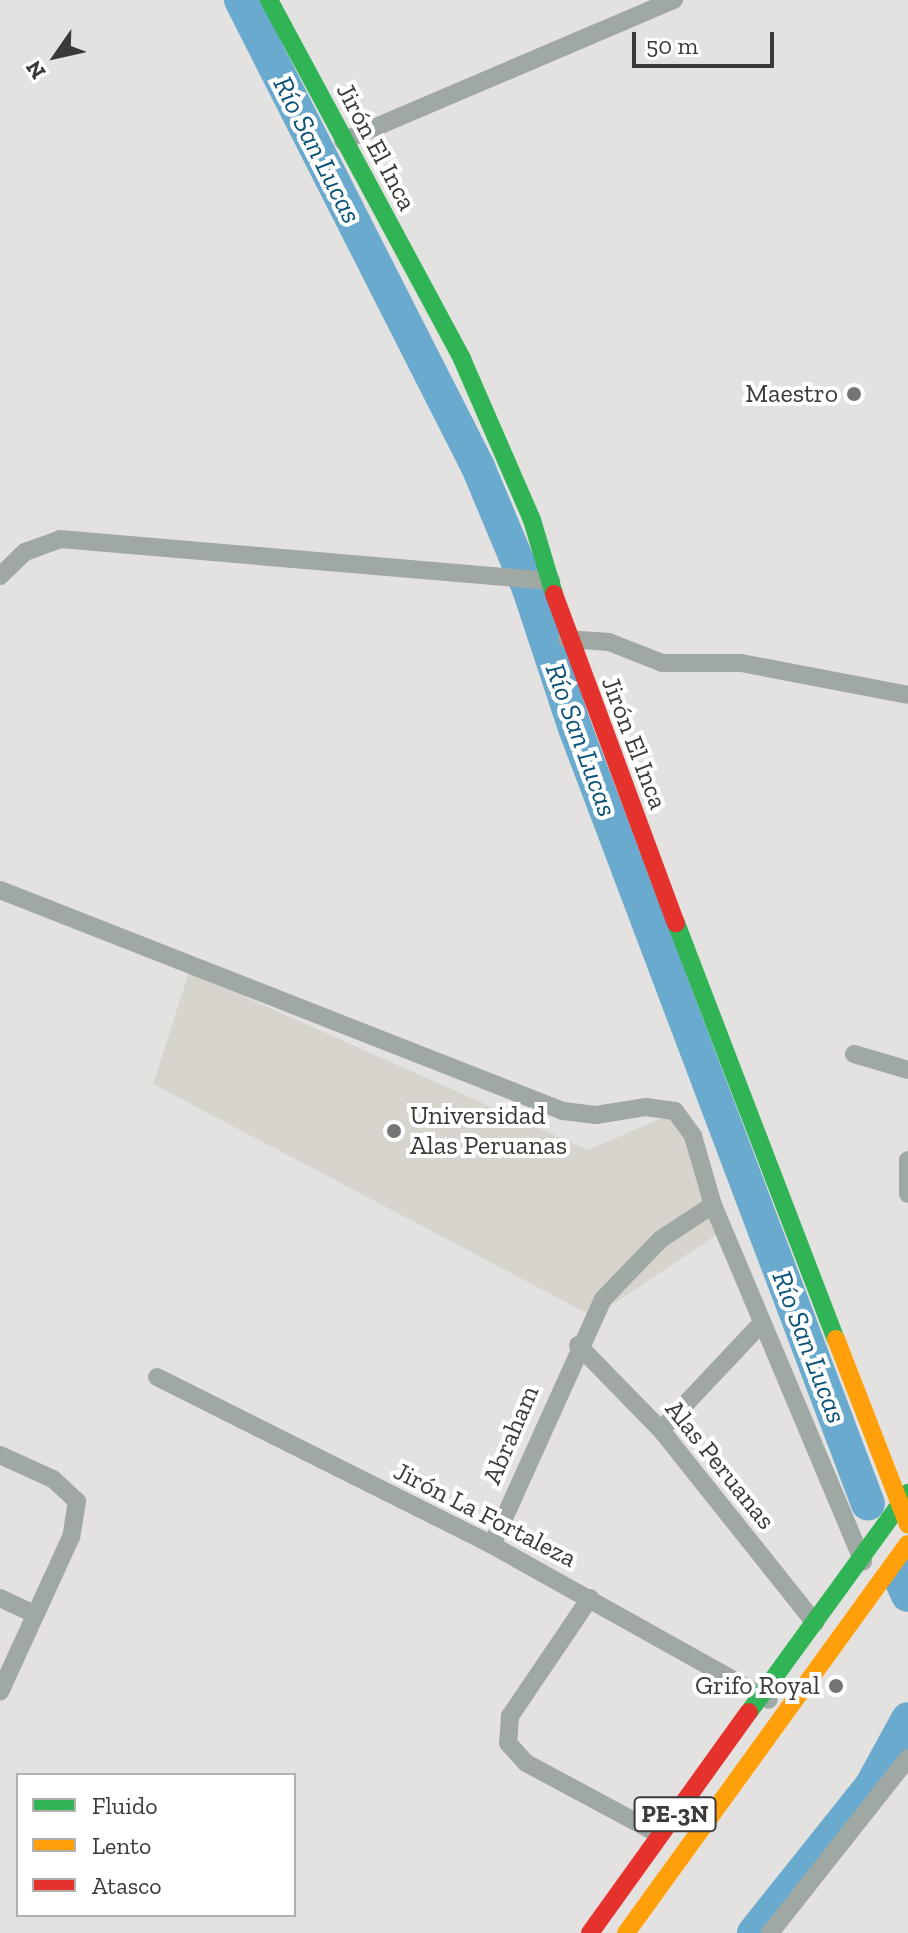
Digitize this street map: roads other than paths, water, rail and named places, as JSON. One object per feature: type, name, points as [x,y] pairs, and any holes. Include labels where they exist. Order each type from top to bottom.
[{"type":"main road","name":"Jirón El Inca","points":[[269,0],[462,359],[532,520],[546,581],[567,639],[902,1511]]},
{"type":"main road","name":"PE-3N","points":[[590,1933],[864,1556],[902,1511]]},
{"type":"main road","name":"PE-3N","points":[[626,1933],[785,1709],[907,1546]]},
{"type":"street","points":[[343,141],[674,0]]},
{"type":"street","points":[[0,576],[25,552],[60,539],[546,581]]},
{"type":"street","points":[[567,639],[609,642],[662,663],[741,663],[908,695]]},
{"type":"street","points":[[0,890],[563,1111],[596,1115],[662,1106],[675,1111],[693,1136],[713,1205],[878,1586]]},
{"type":"street","points":[[854,1054],[908,1070]]},
{"type":"street","points":[[908,1160],[908,1194]]},
{"type":"street","name":"Abraham","points":[[492,1545],[578,1345],[603,1299],[632,1266],[680,1224],[713,1205]]},
{"type":"street","points":[[661,1430],[762,1323]]},
{"type":"street","name":"Alas Peruanas","points":[[578,1345],[661,1430],[815,1623]]},
{"type":"street","name":"Jirón La Fortaleza","points":[[157,1377],[492,1545],[785,1709]]},
{"type":"street","points":[[0,1455],[53,1479],[77,1501],[71,1537],[0,1692]]},
{"type":"street","points":[[0,1598],[35,1614]]},
{"type":"street","points":[[590,1598],[510,1716],[508,1743],[526,1763],[660,1835]]},
{"type":"street","points":[[770,1933],[908,1758]]},
{"type":"waterway","name":"Río San Lucas","points":[[241,0],[478,467],[529,589],[575,728],[868,1504]]},
{"type":"waterway","name":"Río San Lucas","points":[[898,1573],[908,1595]]},
{"type":"waterway","name":"Río San Lucas","points":[[754,1933],[872,1785],[908,1719]]},
{"type":"place","name":"Maestro","points":[[854,394]]},
{"type":"place","name":"Universidad Alas Peruanas","points":[[394,1131]]},
{"type":"place","name":"Grifo Royal","points":[[836,1686]]}]
